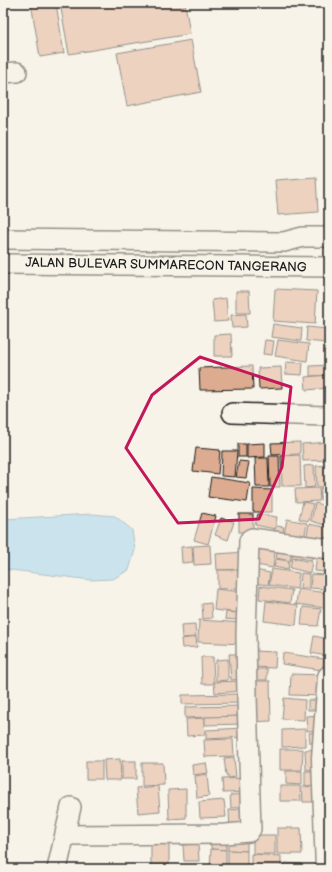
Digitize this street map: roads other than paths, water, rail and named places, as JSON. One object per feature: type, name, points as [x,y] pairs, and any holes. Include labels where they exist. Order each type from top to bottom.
[{"type":"main road","points":[[327,869],[326,757],[329,677]]},
{"type":"street","name":"JALAN BULEVAR SUMMARECON TANGERANG","points":[[3,239],[284,242],[303,236],[329,237]]},
{"type":"street","points":[[284,242],[285,267]]},
{"type":"street","name":"JALAN BULEVAR SUMMARECON TANGERANG","points":[[3,264],[329,267]]},
{"type":"street","points":[[232,413],[329,417]]},
{"type":"street","points":[[65,835],[226,834],[249,832],[251,829],[246,634],[249,541],[252,538],[329,549]]},
{"type":"street","points":[[57,869],[71,807]]},
{"type":"water","points":[[92,514],[115,516],[132,530],[135,550],[129,570],[113,579],[91,580],[3,569],[3,519]]}]
